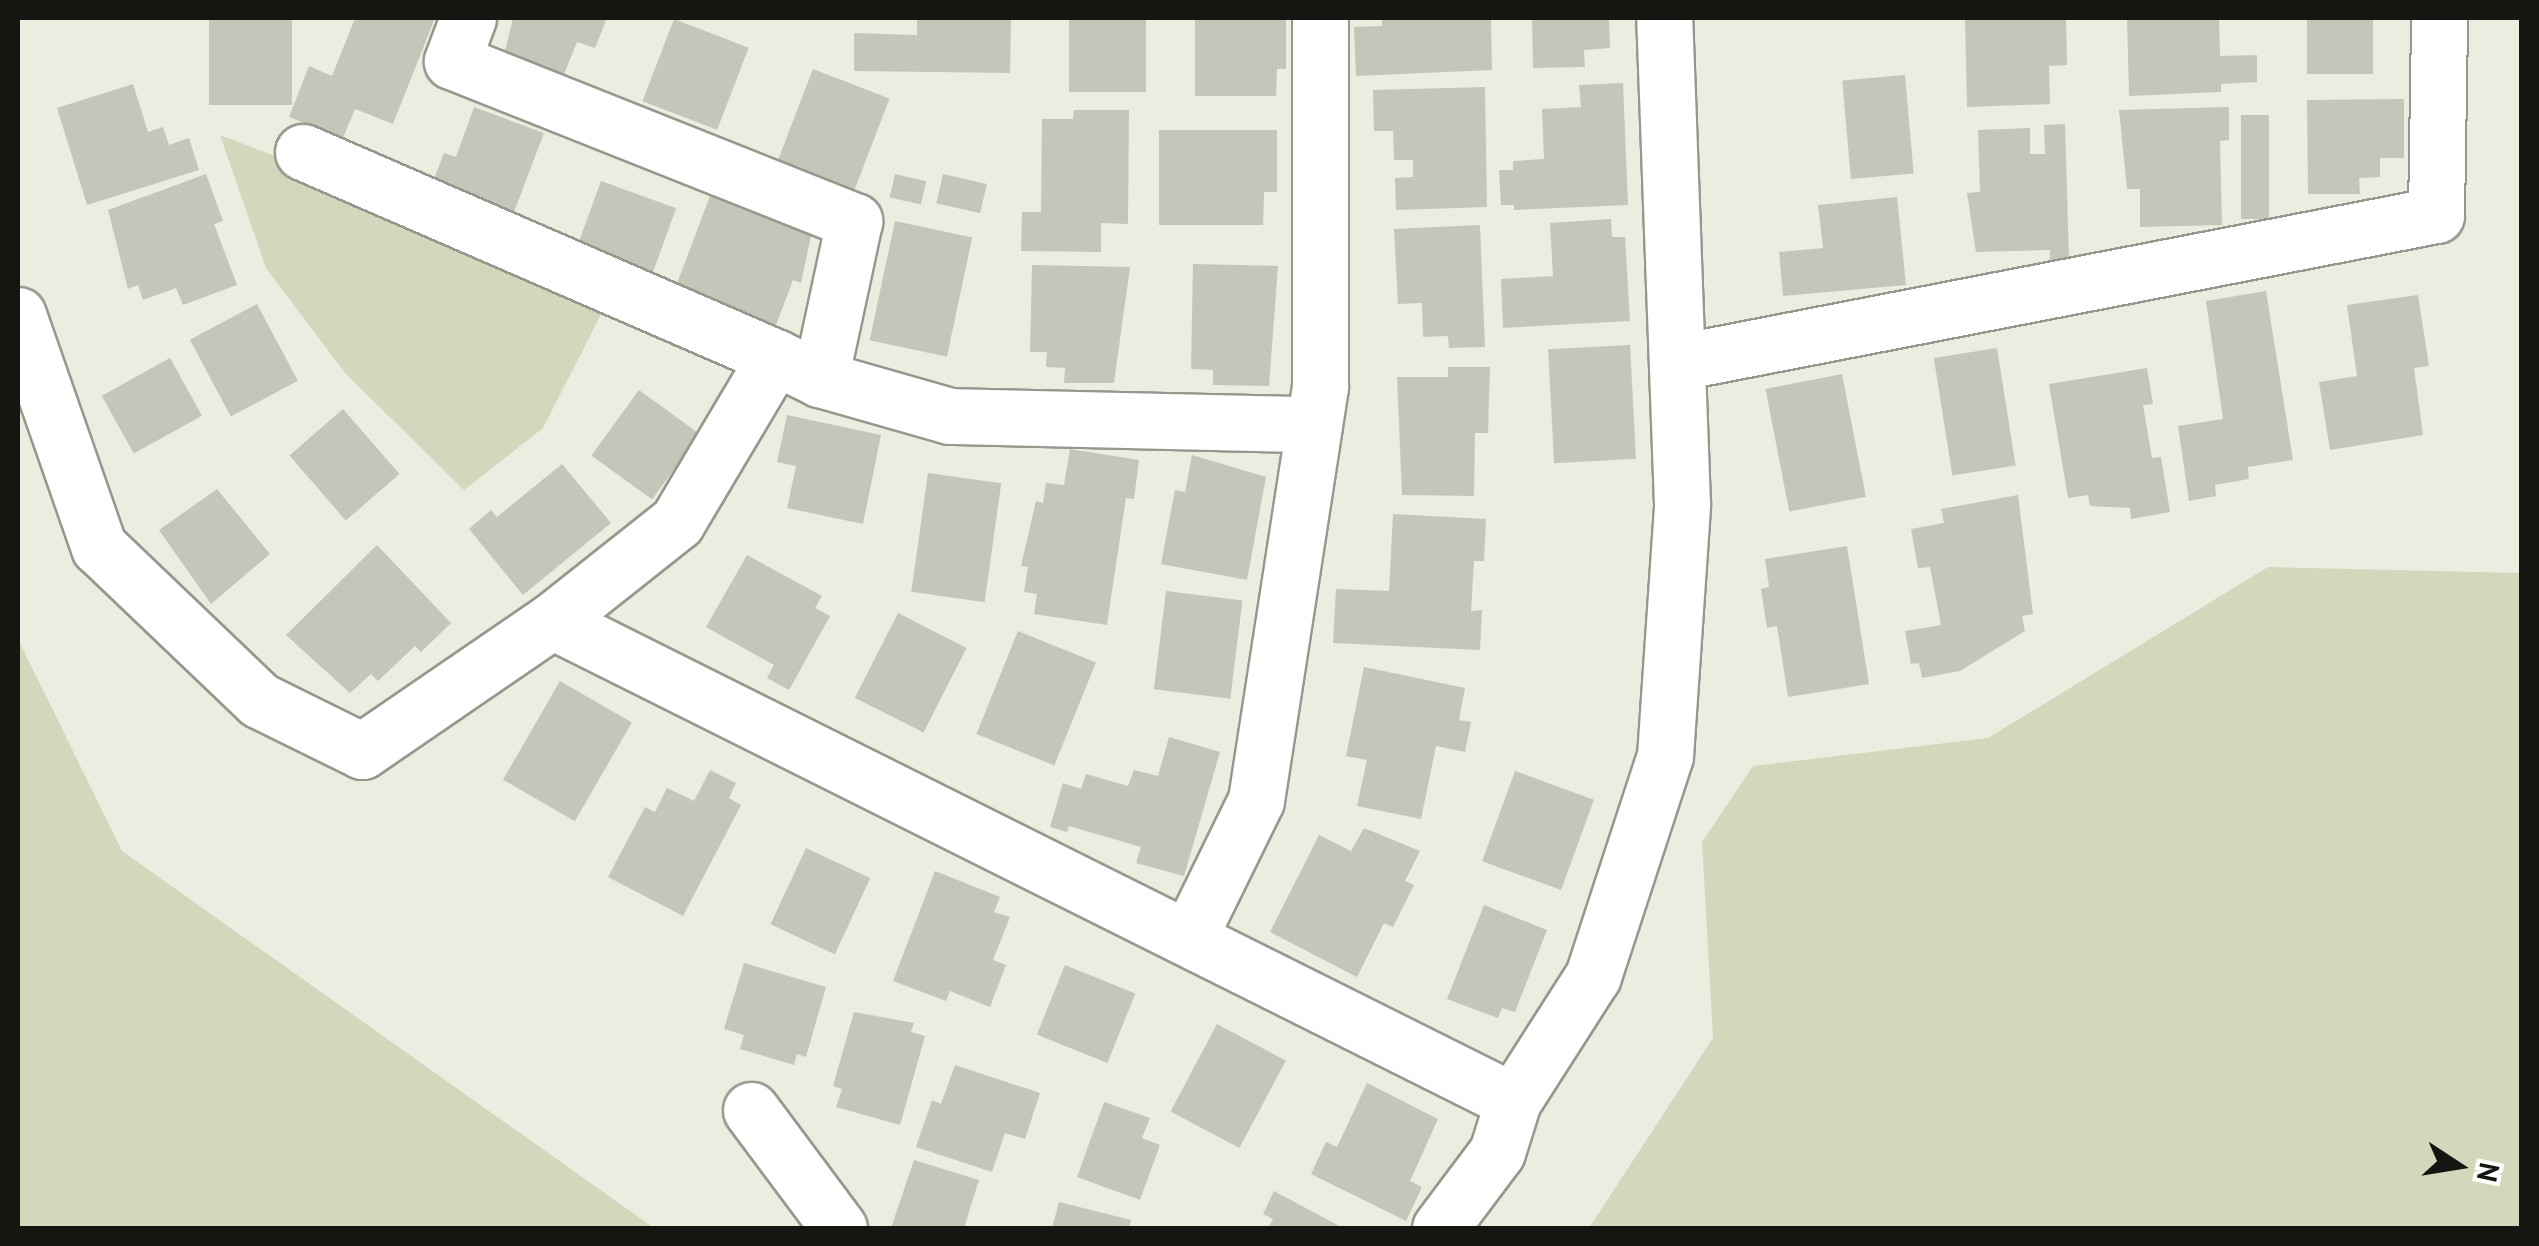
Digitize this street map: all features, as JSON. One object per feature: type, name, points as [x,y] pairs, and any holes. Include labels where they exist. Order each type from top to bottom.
[{"type":"street","points":[[18,314],[99,547],[259,700],[362,751],[552,621],[677,522],[798,368],[854,221],[452,62],[468,18]]},
{"type":"street","points":[[1190,934],[1256,800],[1320,387],[1320,18]]},
{"type":"street","points":[[1440,1228],[1497,1152],[1513,1101],[1593,976],[1665,756],[1682,504],[1664,18]]},
{"type":"street","points":[[1679,362],[2436,215],[2438,18]]},
{"type":"street","points":[[303,152],[798,368],[950,416],[1314,424]]},
{"type":"street","points":[[552,621],[1190,934],[1513,1101]]},
{"type":"street","points":[[751,1110],[838,1228]]},
{"type":"green space","points":[[220,135],[615,287],[543,428],[464,490],[345,373],[266,268]]},
{"type":"green space","points":[[2268,567],[2521,573],[2521,1228],[1589,1228],[1713,1038],[1702,842],[1753,766],[1988,738]]},
{"type":"green space","points":[[18,639],[122,851],[654,1228],[18,1228]]},
{"type":"building","points":[[209,18],[292,18],[292,105],[209,105]]},
{"type":"building","points":[[355,18],[435,18],[393,124],[355,109],[343,138],[289,117],[309,66],[332,76]]},
{"type":"building","points":[[513,18],[607,18],[595,48],[577,42],[564,74],[505,51]]},
{"type":"building","points":[[917,18],[1011,18],[1010,73],[854,71],[854,33],[917,35]]},
{"type":"building","points":[[1069,18],[1146,18],[1146,92],[1069,92]]},
{"type":"building","points":[[1195,18],[1286,18],[1286,69],[1277,69],[1276,96],[1195,96]]},
{"type":"building","points":[[1382,18],[1491,18],[1492,70],[1356,76],[1354,27],[1382,26]]},
{"type":"building","points":[[1532,18],[1609,18],[1610,48],[1584,50],[1585,67],[1533,68]]},
{"type":"building","points":[[1965,18],[2066,18],[2067,65],[2049,66],[2050,104],[1967,107]]},
{"type":"building","points":[[2127,18],[2219,18],[2220,56],[2257,55],[2257,82],[2221,84],[2221,92],[2129,96]]},
{"type":"building","points":[[2307,18],[2373,18],[2373,74],[2307,74]]},
{"type":"building","points":[[674,19],[749,48],[717,130],[642,101]]},
{"type":"building","points":[[813,69],[890,98],[854,192],[777,162]]},
{"type":"building","points":[[1905,75],[1914,174],[1851,179],[1842,80]]},
{"type":"building","points":[[1623,83],[1628,205],[1514,210],[1514,205],[1501,205],[1499,170],[1513,170],[1513,161],[1544,159],[1542,109],[1581,107],[1579,85]]},
{"type":"building","points":[[133,84],[148,132],[163,127],[169,145],[189,138],[199,170],[87,205],[57,108]]},
{"type":"building","points":[[1485,87],[1487,207],[1396,210],[1395,178],[1413,177],[1413,160],[1394,160],[1393,131],[1374,131],[1373,90]]},
{"type":"building","points":[[2404,99],[2404,158],[2380,158],[2380,177],[2359,178],[2360,194],[2308,194],[2307,100]]},
{"type":"building","points":[[474,107],[544,133],[511,220],[430,189],[444,153],[456,157]]},
{"type":"building","points":[[2229,107],[2229,140],[2220,141],[2222,225],[2140,227],[2140,189],[2127,189],[2119,110]]},
{"type":"building","points":[[1074,110],[1129,110],[1128,224],[1101,223],[1101,252],[1021,251],[1022,212],[1041,212],[1042,119],[1073,119]]},
{"type":"building","points":[[2241,115],[2269,115],[2269,219],[2241,219]]},
{"type":"building","points":[[2065,124],[2069,259],[2050,260],[2050,250],[1976,252],[1967,193],[1980,192],[1978,130],[2030,128],[2030,154],[2045,154],[2044,125]]},
{"type":"building","points":[[1159,130],[1277,130],[1277,192],[1264,192],[1263,225],[1159,225]]},
{"type":"building","points":[[206,174],[223,221],[214,224],[237,285],[183,305],[176,288],[143,300],[138,285],[128,289],[108,210]]},
{"type":"building","points":[[895,174],[926,181],[921,205],[890,197]]},
{"type":"building","points":[[943,174],[987,184],[980,213],[936,203]]},
{"type":"building","points":[[601,181],[676,208],[652,276],[576,249]]},
{"type":"building","points":[[710,196],[811,236],[801,283],[793,280],[776,325],[676,286]]},
{"type":"building","points":[[1897,197],[1906,285],[1783,296],[1779,252],[1823,248],[1818,205]]},
{"type":"building","points":[[1611,219],[1612,237],[1625,237],[1630,321],[1503,328],[1501,279],[1553,276],[1550,223]]},
{"type":"building","points":[[895,221],[972,237],[947,357],[870,340]]},
{"type":"building","points":[[1480,225],[1485,347],[1449,348],[1448,336],[1423,337],[1422,303],[1398,304],[1394,229]]},
{"type":"building","points":[[1193,264],[1278,266],[1269,386],[1213,385],[1213,370],[1191,369]]},
{"type":"building","points":[[1032,265],[1130,267],[1114,383],[1064,383],[1065,368],[1046,367],[1047,352],[1030,352]]},
{"type":"building","points":[[2266,291],[2293,460],[2248,467],[2249,479],[2215,485],[2216,496],[2189,501],[2178,426],[2223,419],[2206,301]]},
{"type":"building","points":[[2418,295],[2429,366],[2414,368],[2423,435],[2330,450],[2319,382],[2357,376],[2347,305]]},
{"type":"building","points":[[257,304],[298,381],[231,416],[190,340]]},
{"type":"building","points":[[1630,345],[1636,459],[1554,463],[1548,349]]},
{"type":"building","points":[[1997,348],[2016,466],[1952,476],[1934,358]]},
{"type":"building","points":[[170,358],[202,416],[134,454],[102,396]]},
{"type":"building","points":[[1448,367],[1490,367],[1488,433],[1475,433],[1474,496],[1402,495],[1397,377],[1448,377]]},
{"type":"building","points":[[2147,368],[2153,404],[2143,405],[2152,458],[2161,457],[2170,512],[2131,519],[2130,508],[2090,506],[2088,495],[2068,498],[2049,384]]},
{"type":"building","points":[[1842,374],[1866,497],[1789,512],[1765,389]]},
{"type":"building","points":[[639,390],[700,434],[652,500],[591,456]]},
{"type":"building","points":[[343,409],[399,474],[346,520],[289,456]]},
{"type":"building","points":[[787,415],[881,435],[863,524],[787,508],[796,466],[777,462]]},
{"type":"building","points":[[1070,449],[1139,460],[1134,499],[1126,498],[1107,625],[1034,614],[1037,594],[1024,592],[1028,567],[1021,566],[1036,501],[1043,503],[1046,483],[1064,485]]},
{"type":"building","points":[[1192,455],[1266,477],[1247,580],[1161,564],[1175,490],[1185,492]]},
{"type":"building","points":[[562,464],[611,523],[523,595],[469,529],[491,510],[497,517]]},
{"type":"building","points":[[928,473],[1001,483],[985,602],[911,592]]},
{"type":"building","points":[[217,489],[270,554],[211,604],[159,530]]},
{"type":"building","points":[[2018,495],[2033,614],[2022,616],[2025,631],[1960,671],[1922,678],[1919,663],[1911,664],[1905,631],[1941,625],[1930,567],[1918,568],[1911,529],[1944,523],[1941,509]]},
{"type":"building","points":[[1393,514],[1486,519],[1484,561],[1474,561],[1471,611],[1482,610],[1480,650],[1333,643],[1336,589],[1389,591]]},
{"type":"building","points":[[377,545],[451,623],[421,652],[415,646],[378,681],[371,674],[350,693],[286,635]]},
{"type":"building","points":[[1847,546],[1869,684],[1788,697],[1777,626],[1767,628],[1761,589],[1769,587],[1765,559]]},
{"type":"building","points":[[747,555],[822,596],[815,608],[830,616],[789,690],[767,678],[774,665],[706,627]]},
{"type":"building","points":[[1166,591],[1242,600],[1230,699],[1154,689]]},
{"type":"building","points":[[898,613],[967,648],[923,733],[855,698]]},
{"type":"building","points":[[1018,631],[1096,662],[1054,765],[976,734]]},
{"type":"building","points":[[1364,667],[1465,688],[1459,720],[1471,722],[1465,752],[1436,746],[1421,819],[1357,806],[1367,760],[1346,756]]},
{"type":"building","points":[[560,681],[632,722],[575,821],[503,780]]},
{"type":"building","points":[[1169,737],[1220,752],[1184,876],[1136,863],[1141,847],[1069,826],[1067,832],[1050,827],[1063,783],[1081,789],[1086,774],[1128,786],[1134,770],[1158,776]]},
{"type":"building","points":[[710,770],[736,783],[729,798],[741,805],[683,916],[608,877],[645,807],[655,812],[667,788],[694,801]]},
{"type":"building","points":[[1515,771],[1594,800],[1561,890],[1482,861]]},
{"type":"building","points":[[1364,828],[1420,851],[1405,881],[1414,885],[1393,927],[1384,923],[1357,977],[1270,932],[1319,835],[1351,851]]},
{"type":"building","points":[[806,848],[870,878],[835,954],[771,924]]},
{"type":"building","points":[[935,871],[1000,897],[994,912],[1010,917],[993,960],[1006,965],[990,1007],[950,991],[946,1001],[893,981]]},
{"type":"building","points":[[1484,905],[1547,930],[1515,1012],[1502,1008],[1498,1018],[1447,999]]},
{"type":"building","points":[[744,963],[826,987],[806,1057],[797,1054],[794,1065],[740,1049],[744,1035],[724,1029]]},
{"type":"building","points":[[1065,965],[1135,993],[1107,1063],[1037,1035]]},
{"type":"building","points":[[854,1012],[914,1023],[911,1032],[925,1036],[900,1125],[836,1107],[842,1089],[833,1086]]},
{"type":"building","points":[[1217,1024],[1286,1061],[1239,1148],[1171,1111]]},
{"type":"building","points":[[955,1065],[1040,1093],[1025,1139],[1005,1133],[992,1172],[916,1147],[932,1100],[941,1104]]},
{"type":"building","points":[[1367,1083],[1438,1119],[1410,1181],[1422,1187],[1406,1221],[1311,1174],[1326,1142],[1337,1147]]},
{"type":"building","points":[[1104,1102],[1150,1118],[1142,1138],[1160,1145],[1140,1200],[1077,1177]]},
{"type":"building","points":[[914,1160],[979,1180],[964,1228],[891,1228]]},
{"type":"building","points":[[1274,1191],[1343,1228],[1268,1228],[1273,1219],[1263,1214]]},
{"type":"building","points":[[1059,1202],[1131,1220],[1129,1228],[1052,1228]]}]
